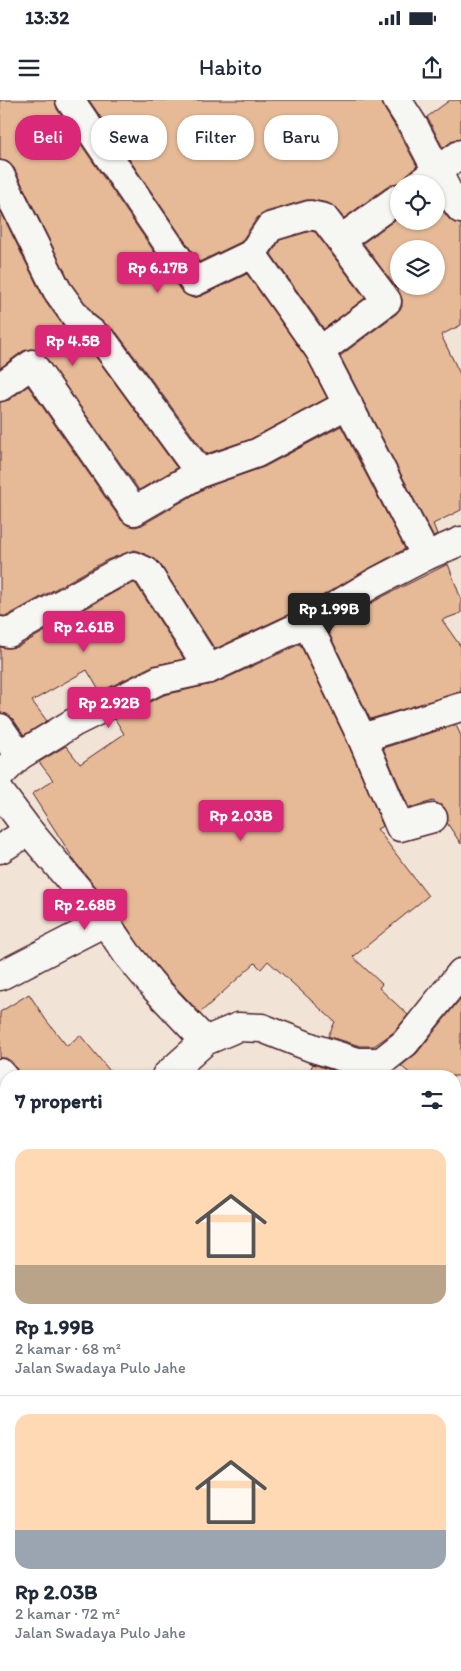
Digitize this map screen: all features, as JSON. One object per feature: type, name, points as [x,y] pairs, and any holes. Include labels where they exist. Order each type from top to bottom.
[{"type":"street","points":[[70,100],[194,282],[252,254],[270,227],[310,215],[324,218],[388,301],[320,350]]},
{"type":"street","points":[[397,100],[415,128],[427,175]]},
{"type":"street","points":[[431,175],[461,154]]},
{"type":"street","points":[[0,175],[57,290],[82,325],[104,342],[200,473]]},
{"type":"street","points":[[445,190],[461,208]]},
{"type":"street","points":[[340,240],[390,204]]},
{"type":"street","points":[[252,254],[320,350],[426,556]]},
{"type":"street","points":[[0,387],[32,364],[134,511],[200,473],[257,453],[348,404]]},
{"type":"street","points":[[0,774],[19,756],[73,723],[159,680],[208,668],[307,623],[374,583],[426,556],[461,541]]},
{"type":"street","points":[[0,631],[10,633],[115,574],[134,566],[147,572],[208,668]]},
{"type":"street","points":[[307,623],[362,738],[400,827],[433,818]]},
{"type":"street","points":[[362,738],[461,708]]},
{"type":"street","points":[[0,728],[19,756]]},
{"type":"street","points":[[0,792],[29,831],[105,922],[127,954],[155,988],[205,1041]]},
{"type":"street","points":[[0,848],[29,831]]},
{"type":"street","points":[[0,976],[105,922]]},
{"type":"street","points":[[173,1070],[205,1041],[238,1027],[262,1028],[367,1069],[382,1062],[405,1043],[461,973]]},
{"type":"building","points":[[0,100],[55,100],[57,109],[61,115],[15,115],[15,160],[81,160],[81,144],[181,291],[193,298],[201,296],[247,274],[307,359],[327,398],[251,439],[206,454],[117,333],[93,314],[70,282],[14,168],[8,162],[0,160]]},
{"type":"building","points":[[89,100],[381,100],[417,166],[407,175],[390,175],[390,185],[344,218],[328,203],[313,200],[306,200],[266,212],[257,218],[241,242],[199,262],[130,160],[167,160],[167,115],[99,115]]},
{"type":"building","points":[[450,100],[461,100],[461,139],[452,141],[443,148],[427,117]]},
{"type":"building","points":[[0,210],[44,299],[69,334],[93,353],[177,468],[139,490],[44,355],[38,350],[30,349],[23,351],[0,368]]},
{"type":"building","points":[[445,214],[455,223],[461,224],[461,325],[441,335],[461,376],[461,510],[433,524],[437,534],[433,536],[340,356],[396,314],[402,307],[400,295],[445,295],[445,240],[390,240],[390,280],[363,243],[390,224],[390,230],[445,230]]},
{"type":"building","points":[[311,231],[315,232],[365,298],[324,329],[271,254],[280,240]]},
{"type":"building","points":[[28,386],[121,520],[127,525],[135,527],[142,525],[207,487],[264,467],[341,426],[405,549],[300,609],[215,649],[160,564],[154,558],[135,550],[107,560],[7,616],[0,616],[0,402],[9,400]]},
{"type":"building","points":[[448,564],[461,599],[461,613],[442,620],[461,647],[461,692],[370,719],[327,629],[382,597]]},
{"type":"building","points":[[134,583],[184,659],[152,666],[100,692],[87,670],[32,701],[47,721],[24,735],[13,719],[7,714],[0,713],[0,647],[17,647]]},
{"type":"building","points":[[300,644],[348,744],[383,826],[377,829],[428,896],[353,957],[382,984],[379,988],[408,1015],[394,1032],[374,1046],[360,1046],[328,1036],[335,1022],[268,961],[261,969],[255,963],[200,1013],[139,945],[117,912],[76,863],[32,794],[53,780],[39,762],[66,746],[80,764],[124,734],[115,719],[164,695],[216,683]]},
{"type":"building","points":[[456,725],[461,736],[461,844],[447,823],[448,814],[444,807],[433,801],[409,808],[383,748]]},
{"type":"building","points":[[29,994],[46,1020],[67,1046],[80,1035],[109,1070],[17,1070],[12,1062],[6,1058],[0,1058],[0,1012]]},
{"type":"building","points":[[461,998],[461,1070],[406,1070],[401,1066],[417,1053]]},
{"type":"building","points":[[313,1064],[330,1070],[310,1070]]}]
